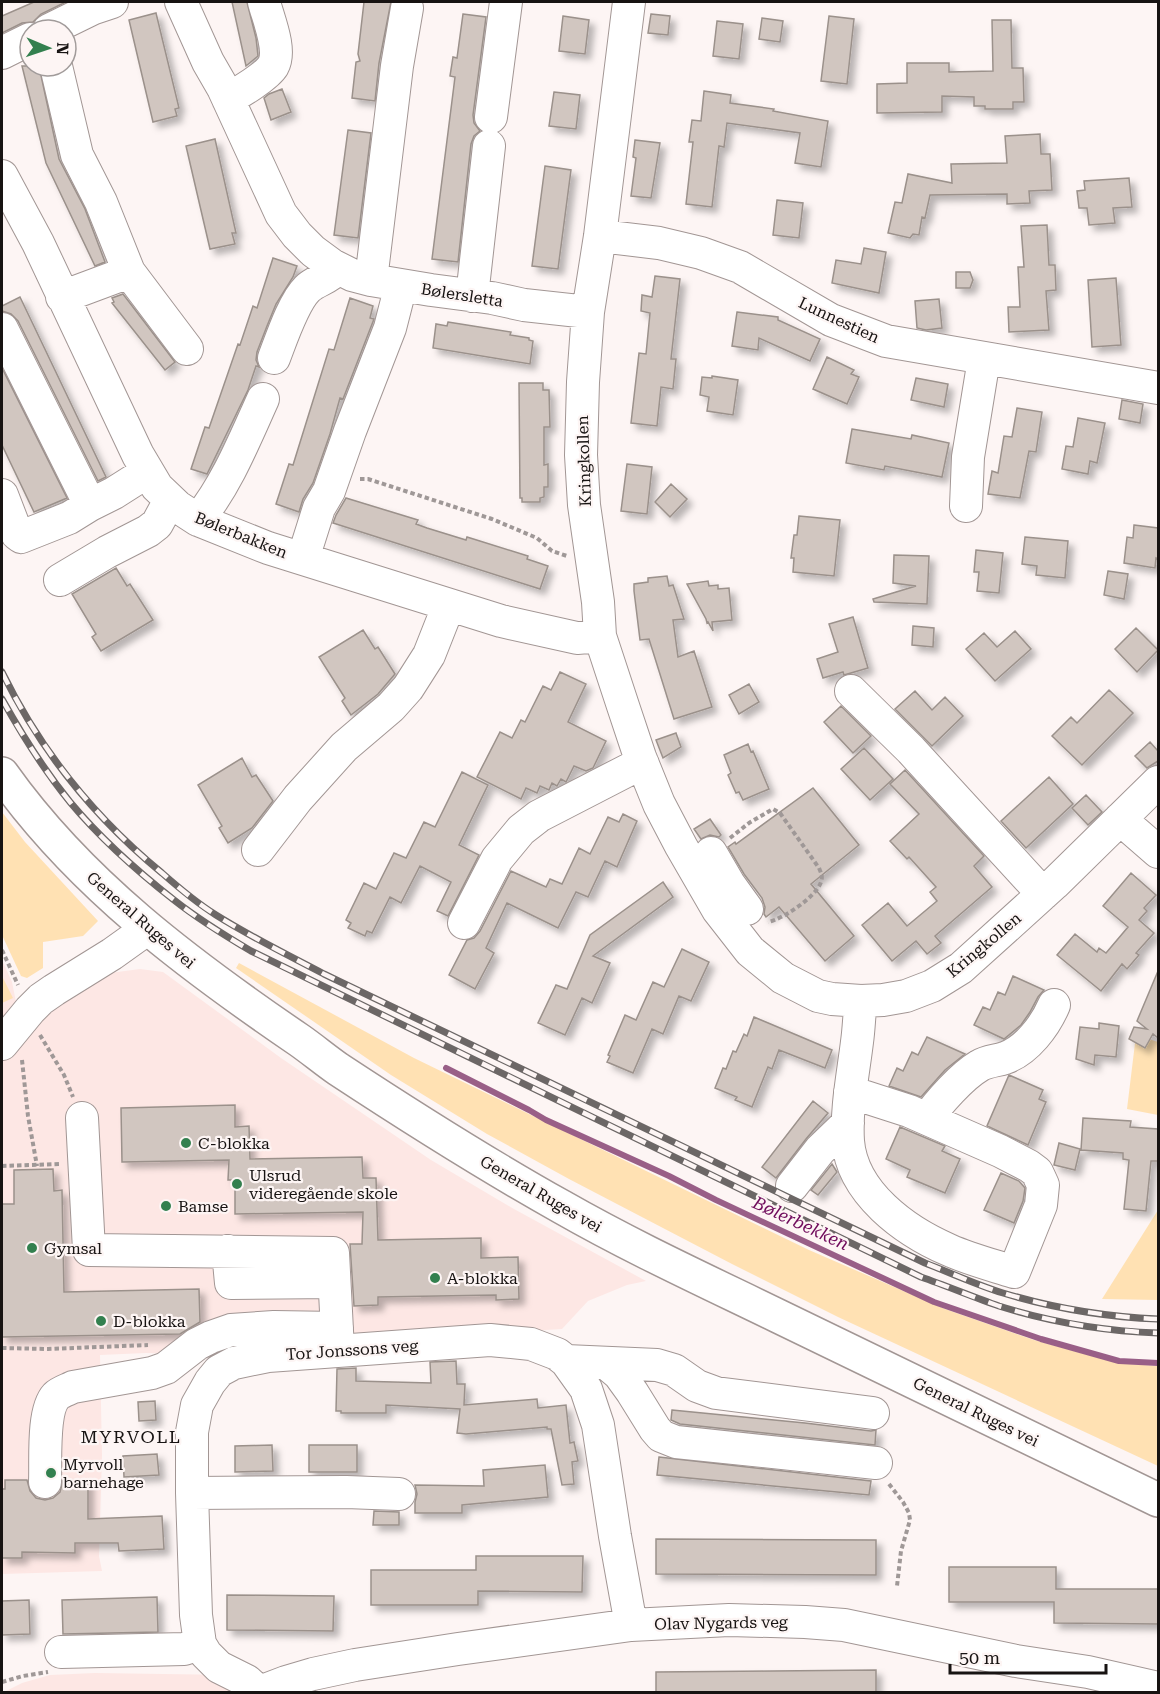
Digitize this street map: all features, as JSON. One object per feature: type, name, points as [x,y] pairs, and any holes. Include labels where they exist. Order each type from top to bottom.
[{"type":"main road","name":"General Ruges vei","points":[[2,774],[64,850],[147,929],[212,980],[335,1066],[448,1140],[560,1206],[673,1265],[1158,1500]]},
{"type":"street","points":[[74,18],[112,2]]},
{"type":"street","name":"Bølersletta","points":[[182,2],[208,62],[228,99],[281,214],[313,251],[352,275],[386,283],[524,305],[588,312]]},
{"type":"street","points":[[228,99],[249,86],[272,67],[275,43],[264,2]]},
{"type":"street","points":[[472,296],[506,2]]},
{"type":"street","name":"Kringkollen","points":[[629,2],[600,236],[588,312],[581,455],[584,505],[598,602],[600,636],[643,764],[659,804],[673,832],[729,897],[718,910],[750,951],[783,978],[818,996],[861,1001],[906,996],[932,986],[961,968],[1043,894],[1158,782]]},
{"type":"street","points":[[301,558],[319,508],[329,491],[390,328],[386,283],[397,66],[407,8]]},
{"type":"street","points":[[2,53],[18,45]]},
{"type":"street","points":[[59,78],[77,155],[101,202],[129,272],[186,349]]},
{"type":"street","name":"Bølerbakken","points":[[2,176],[38,243],[147,472],[157,488],[178,507],[198,520],[268,548],[448,605],[501,621],[577,638],[600,636]]},
{"type":"street","name":"Lunnestien","points":[[600,236],[659,243],[701,253],[740,267],[831,320],[886,341],[1158,388]]},
{"type":"street","points":[[274,358],[303,292],[330,277],[338,268]]},
{"type":"street","points":[[62,297],[129,272]]},
{"type":"street","points":[[2,329],[90,505]]},
{"type":"street","points":[[966,506],[968,457],[984,359]]},
{"type":"street","points":[[198,520],[227,476],[263,399]]},
{"type":"street","points":[[2,495],[17,534],[21,537],[69,518],[147,472]]},
{"type":"street","points":[[60,580],[148,531],[157,524],[170,500]]},
{"type":"street","points":[[258,850],[298,798],[344,747],[391,707],[408,688],[429,655],[448,605]]},
{"type":"street","points":[[852,691],[907,745],[1043,894]]},
{"type":"street","points":[[464,923],[497,859],[521,830],[539,816],[643,764]]},
{"type":"street","points":[[1120,819],[1158,852]]},
{"type":"street","points":[[711,853],[729,897]]},
{"type":"street","points":[[2,1044],[26,1015],[54,990],[84,973],[147,929]]},
{"type":"street","points":[[850,1092],[909,1111],[1000,1151],[1037,1172],[1043,1185],[1041,1204],[1014,1272],[950,1251],[904,1225],[888,1212],[861,1182],[850,1155],[848,1123],[850,1092],[861,1001]]},
{"type":"street","points":[[927,1119],[975,1068],[984,1063],[1006,1058],[1018,1051],[1048,1020],[1054,1005]]},
{"type":"street","points":[[45,1482],[47,1419],[50,1405],[56,1395],[72,1387],[166,1368],[197,1344],[211,1336],[231,1330],[274,1327],[337,1339],[333,1252],[90,1251],[82,1118]]},
{"type":"street","points":[[792,1186],[820,1150],[848,1123]]},
{"type":"street","name":"Tor Jonssons veg","points":[[200,1644],[196,1615],[192,1493],[192,1432],[197,1405],[219,1371],[234,1363],[337,1339],[506,1340],[540,1346],[566,1361],[586,1389],[598,1425],[631,1625]]},
{"type":"street","points":[[566,1361],[657,1365],[674,1370],[697,1386],[716,1393],[873,1413]]},
{"type":"street","points":[[606,1363],[619,1374],[655,1430],[661,1436],[676,1442],[876,1463]]},
{"type":"street","points":[[192,1493],[399,1494]]},
{"type":"street","name":"Olav Nygards veg","points":[[259,1692],[286,1682],[315,1683],[355,1665],[458,1649],[631,1625],[729,1620],[844,1625],[1016,1661],[1088,1672],[1123,1686],[1158,1688]]},
{"type":"street","points":[[61,1652],[184,1649],[200,1644],[219,1667],[247,1681],[259,1692]]},
{"type":"path","points":[[329,491],[344,482],[368,479],[492,519],[537,538],[552,551],[566,556],[591,555]]},
{"type":"path","points":[[711,853],[749,823],[773,808],[780,813],[815,861],[822,875],[819,887],[805,901],[789,912],[767,922],[729,897]]},
{"type":"path","points":[[2,950],[26,1015],[64,1075],[82,1118]]},
{"type":"path","points":[[26,1015],[25,1088],[37,1166]]},
{"type":"path","points":[[2,1166],[84,1162]]},
{"type":"path","points":[[2,1348],[48,1349],[149,1345]]},
{"type":"path","points":[[876,1463],[909,1513],[910,1520],[901,1551],[897,1587]]},
{"type":"shaded area","points":[[2,812],[25,842],[98,921],[83,936],[43,942],[43,968],[27,978],[21,976],[2,935]]},
{"type":"shaded area","name":"Ulsrud videregående skole","points":[[2,960],[12,982],[17,1007],[31,1018],[110,973],[140,969],[163,972],[281,1058],[431,1160],[514,1209],[646,1281],[627,1285],[588,1301],[562,1329],[372,1340],[293,1336],[183,1354],[100,1355],[102,1455],[99,1556],[102,1571],[2,1574]]},
{"type":"shaded area","points":[[239,963],[414,1058],[809,1250],[945,1309],[1034,1340],[1117,1363],[1158,1366],[1158,1466],[838,1317],[569,1179],[487,1134],[391,1075],[236,968]]},
{"type":"shaded area","points":[[2,976],[13,998],[2,1003]]},
{"type":"shaded area","points":[[1136,1035],[1158,1042],[1158,1115],[1127,1109]]},
{"type":"shaded area","points":[[1158,1210],[1158,1300],[1102,1299]]},
{"type":"shaded area","points":[[95,1673],[233,1675],[258,1692],[4,1692],[22,1683],[50,1675]]},
{"type":"building","points":[[34,2],[66,2],[37,18],[18,18],[18,25],[2,33],[2,16]]},
{"type":"building","points":[[232,2],[247,2],[256,38],[258,56],[246,66]]},
{"type":"building","points":[[364,2],[391,2],[379,63],[375,101],[352,98],[356,62],[360,61],[358,54]]},
{"type":"building","points":[[156,13],[179,108],[175,109],[177,116],[153,122],[129,20]]},
{"type":"building","points":[[463,14],[486,17],[473,115],[474,123],[480,131],[474,136],[471,144],[458,262],[432,259],[455,77],[450,76],[453,57],[457,58]]},
{"type":"building","points":[[651,14],[670,16],[668,35],[648,33]]},
{"type":"building","points":[[563,16],[589,20],[585,54],[559,51]]},
{"type":"building","points":[[829,16],[854,19],[847,84],[821,81]]},
{"type":"building","points":[[762,18],[783,21],[780,42],[759,39]]},
{"type":"building","points":[[992,20],[1011,20],[1012,68],[1023,68],[1024,102],[1013,102],[1013,109],[985,109],[985,106],[974,106],[974,97],[942,96],[942,112],[877,113],[877,84],[907,83],[907,63],[949,63],[949,72],[993,71]]},
{"type":"building","points":[[717,21],[743,24],[739,59],[713,56]]},
{"type":"building","points":[[25,78],[42,78],[59,159],[85,209],[105,262],[95,266],[46,163]]},
{"type":"building","points":[[282,89],[291,112],[271,120],[264,98]]},
{"type":"building","points":[[704,91],[731,95],[730,103],[774,109],[773,111],[828,121],[821,167],[795,163],[800,133],[727,123],[724,147],[719,146],[712,207],[686,204],[693,142],[689,142],[692,120],[701,121]]},
{"type":"building","points":[[554,92],[580,95],[576,129],[549,126]]},
{"type":"building","points":[[348,130],[371,133],[358,238],[334,235]]},
{"type":"building","points":[[1040,134],[1041,154],[1050,154],[1052,190],[1029,191],[1030,203],[1007,204],[1007,194],[930,195],[925,218],[922,217],[919,235],[913,234],[910,238],[888,233],[895,202],[902,203],[908,174],[952,183],[951,164],[1007,163],[1005,136]]},
{"type":"building","points":[[215,139],[236,233],[232,233],[235,244],[210,249],[186,146]]},
{"type":"building","points":[[635,140],[660,143],[651,198],[631,196],[636,158],[633,157]]},
{"type":"building","points":[[545,166],[571,170],[558,269],[532,266]]},
{"type":"building","points":[[1129,178],[1132,207],[1113,208],[1115,223],[1089,225],[1087,208],[1079,208],[1077,191],[1085,190],[1084,181]]},
{"type":"building","points":[[777,200],[803,203],[799,238],[773,235]]},
{"type":"building","points":[[1047,225],[1049,265],[1055,265],[1056,290],[1046,291],[1049,330],[1009,332],[1008,307],[1020,307],[1018,267],[1024,267],[1021,226]]},
{"type":"building","points":[[864,248],[886,252],[879,293],[832,283],[836,260],[861,264]]},
{"type":"building","points":[[273,258],[297,266],[293,277],[276,304],[257,352],[256,360],[259,367],[256,366],[248,390],[207,474],[191,469],[205,427],[209,428],[253,306],[257,308]]},
{"type":"building","points":[[956,272],[970,272],[973,280],[970,288],[956,288]]},
{"type":"building","points":[[655,276],[680,279],[671,359],[676,359],[673,389],[661,387],[657,426],[631,423],[639,353],[646,354],[650,313],[641,311],[642,295],[652,297]]},
{"type":"building","points":[[1116,278],[1121,345],[1092,347],[1088,280]]},
{"type":"building","points":[[123,294],[175,362],[165,370],[112,303],[114,302],[112,298]]},
{"type":"building","points":[[20,297],[106,477],[98,481],[18,321],[11,314],[2,311],[2,306]]},
{"type":"building","points":[[350,298],[373,306],[370,318],[374,319],[343,399],[340,398],[313,483],[303,499],[299,512],[276,504],[289,464],[293,465],[329,349],[334,350]]},
{"type":"building","points":[[939,299],[942,328],[926,330],[917,328],[915,301]]},
{"type":"building","points":[[737,312],[778,317],[778,320],[820,339],[810,361],[759,338],[758,350],[732,346]]},
{"type":"building","points":[[448,322],[511,332],[510,335],[529,338],[533,341],[530,364],[433,348],[436,324],[447,326]]},
{"type":"building","points":[[827,357],[854,370],[851,374],[859,377],[847,404],[813,389]]},
{"type":"building","points":[[2,368],[67,498],[34,512],[2,445]]},
{"type":"building","points":[[712,376],[738,380],[733,415],[707,411],[709,397],[700,395],[702,377],[712,378]]},
{"type":"building","points":[[916,378],[948,384],[944,407],[911,400]]},
{"type":"building","points":[[519,383],[543,383],[543,390],[549,390],[550,427],[544,427],[544,465],[548,464],[548,487],[544,487],[544,497],[540,498],[540,502],[522,502],[520,498]]},
{"type":"building","points":[[1122,400],[1143,404],[1140,423],[1119,419]]},
{"type":"building","points":[[1017,408],[1042,412],[1036,452],[1029,451],[1020,498],[988,494],[992,471],[998,473],[1004,436],[1012,437]]},
{"type":"building","points":[[1078,418],[1105,423],[1097,463],[1090,461],[1088,474],[1062,469],[1066,446],[1073,447]]},
{"type":"building","points":[[852,429],[911,439],[912,435],[949,443],[942,477],[885,466],[884,470],[846,463]]},
{"type":"building","points":[[627,464],[652,467],[647,514],[621,511]]},
{"type":"building","points":[[671,484],[687,499],[670,517],[655,502]]},
{"type":"building","points":[[346,498],[418,520],[416,524],[427,528],[466,540],[467,537],[528,556],[527,559],[548,566],[540,589],[333,523]]},
{"type":"building","points":[[799,516],[840,520],[834,576],[793,572],[794,558],[791,558]]},
{"type":"building","points":[[1134,525],[1158,528],[1158,559],[1156,558],[1155,568],[1124,563],[1127,537],[1133,538]]},
{"type":"building","points":[[1025,537],[1068,541],[1065,578],[1036,575],[1037,566],[1022,564]]},
{"type":"building","points":[[976,550],[1003,553],[999,593],[977,591],[979,572],[974,572]]},
{"type":"building","points":[[894,555],[929,556],[927,604],[874,602],[873,599],[916,586],[893,583]]},
{"type":"building","points":[[116,568],[127,586],[130,584],[153,620],[101,651],[92,637],[96,634],[72,594]]},
{"type":"building","points":[[1108,571],[1128,574],[1124,599],[1104,595]]},
{"type":"building","points":[[667,576],[669,586],[673,585],[684,619],[673,620],[678,657],[694,651],[712,707],[674,719],[649,639],[640,640],[634,591],[634,584],[648,582],[648,578]]},
{"type":"building","points":[[708,581],[709,586],[718,585],[718,589],[729,588],[732,620],[712,622],[713,631],[687,584]]},
{"type":"building","points":[[853,617],[868,668],[823,678],[817,659],[838,652],[829,624]]},
{"type":"building","points":[[913,626],[934,628],[933,647],[912,645]]},
{"type":"building","points":[[1136,628],[1158,650],[1137,672],[1115,649]]},
{"type":"building","points":[[363,630],[375,649],[378,647],[395,674],[378,694],[351,715],[342,701],[345,698],[319,657]]},
{"type":"building","points":[[1015,631],[1031,649],[995,681],[966,649],[984,633],[997,647]]},
{"type":"building","points":[[560,672],[586,684],[568,722],[606,741],[593,768],[586,771],[574,766],[566,782],[561,779],[557,786],[552,783],[549,790],[540,786],[537,793],[526,788],[521,799],[477,777],[500,732],[512,738],[521,720],[525,722],[543,686],[551,690]]},
{"type":"building","points":[[749,684],[759,702],[739,714],[729,695]]},
{"type":"building","points":[[1109,690],[1133,713],[1082,765],[1052,736],[1071,717],[1077,723]]},
{"type":"building","points":[[915,691],[932,710],[945,697],[963,716],[932,746],[895,709]]},
{"type":"building","points":[[841,706],[871,736],[853,753],[824,722]]},
{"type":"building","points":[[676,733],[681,747],[663,758],[656,740]]},
{"type":"building","points":[[1150,742],[1158,751],[1158,761],[1147,768],[1135,756]]},
{"type":"building","points":[[748,744],[769,789],[743,800],[739,792],[736,793],[728,775],[731,773],[724,755]]},
{"type":"building","points":[[864,748],[893,779],[870,800],[841,769]]},
{"type":"building","points":[[242,758],[252,777],[256,775],[273,801],[252,828],[228,843],[219,828],[222,826],[198,785]]},
{"type":"building","points":[[905,770],[984,856],[974,866],[992,887],[935,936],[941,943],[927,954],[916,941],[892,961],[862,925],[888,903],[907,926],[937,901],[930,892],[936,887],[909,857],[907,859],[890,841],[919,814],[890,784]]},
{"type":"building","points":[[462,772],[488,785],[459,845],[479,855],[448,916],[437,911],[451,882],[420,866],[401,903],[390,897],[372,933],[367,931],[365,936],[348,928],[351,923],[346,920],[364,883],[376,889],[394,853],[406,858],[424,822],[435,827]]},
{"type":"building","points":[[1049,777],[1073,804],[1026,848],[1001,821]]},
{"type":"building","points":[[813,788],[859,845],[811,884],[854,936],[825,961],[779,907],[766,917],[762,898],[728,847],[735,842],[736,844]]},
{"type":"building","points":[[1086,795],[1102,812],[1088,825],[1072,808]]},
{"type":"building","points":[[623,814],[637,821],[617,867],[605,861],[588,897],[576,892],[558,928],[507,903],[486,948],[494,953],[475,989],[449,975],[467,940],[474,938],[480,931],[511,871],[546,887],[550,879],[562,884],[579,848],[590,854],[608,817],[619,822]]},
{"type":"building","points":[[710,819],[721,835],[719,837],[710,835],[701,839],[694,829]]},
{"type":"building","points":[[1131,873],[1156,895],[1144,908],[1147,911],[1139,920],[1154,933],[1136,953],[1139,955],[1127,969],[1122,964],[1101,991],[1057,955],[1075,934],[1097,952],[1099,948],[1106,953],[1128,927],[1103,906]]},
{"type":"building","points":[[663,882],[673,897],[593,956],[610,963],[592,1003],[582,998],[565,1035],[538,1023],[556,985],[567,989],[590,935]]},
{"type":"building","points":[[682,949],[709,962],[691,1001],[679,996],[663,1034],[652,1029],[633,1073],[607,1062],[625,1015],[636,1020],[653,982],[664,987]]},
{"type":"building","points":[[1158,971],[1158,1038],[1153,1034],[1145,1048],[1129,1039],[1134,1027],[1147,1029],[1137,1021]]},
{"type":"building","points":[[1013,976],[1044,990],[1021,1025],[1004,1039],[974,1025],[983,1007],[990,1010],[998,992],[1005,995]]},
{"type":"building","points":[[754,1017],[832,1050],[825,1068],[779,1050],[772,1069],[768,1067],[752,1107],[735,1100],[737,1097],[715,1088],[733,1051],[736,1052],[744,1034],[747,1036]]},
{"type":"building","points":[[1099,1023],[1119,1026],[1116,1057],[1095,1055],[1094,1065],[1076,1059],[1080,1027],[1099,1029]]},
{"type":"building","points":[[927,1037],[965,1054],[945,1070],[921,1097],[889,1086],[897,1068],[903,1071],[912,1052],[918,1055]]},
{"type":"building","points":[[1009,1075],[1043,1090],[1039,1099],[1046,1102],[1028,1145],[987,1126]]},
{"type":"building","points":[[813,1101],[828,1113],[776,1178],[762,1167]]},
{"type":"building","points":[[235,1105],[235,1127],[249,1126],[250,1159],[362,1157],[363,1178],[376,1178],[378,1240],[481,1238],[481,1258],[518,1257],[519,1299],[496,1300],[496,1295],[378,1297],[378,1305],[354,1306],[350,1244],[362,1244],[363,1212],[235,1214],[235,1180],[228,1180],[229,1160],[122,1162],[121,1108]]},
{"type":"building","points":[[1083,1118],[1131,1121],[1130,1127],[1158,1129],[1158,1161],[1151,1161],[1146,1211],[1124,1209],[1129,1160],[1123,1159],[1123,1153],[1081,1150]]},
{"type":"building","points":[[900,1127],[945,1146],[942,1151],[960,1159],[945,1193],[907,1177],[910,1170],[886,1159]]},
{"type":"building","points":[[1059,1143],[1080,1149],[1075,1170],[1054,1165]]},
{"type":"building","points":[[832,1164],[837,1172],[818,1195],[811,1190]]},
{"type":"building","points":[[53,1169],[54,1191],[62,1190],[64,1292],[199,1289],[200,1322],[180,1334],[2,1337],[2,1204],[14,1204],[14,1170]]},
{"type":"building","points":[[1001,1173],[1019,1181],[1025,1188],[1023,1201],[1014,1223],[984,1210]]},
{"type":"building","points":[[456,1361],[457,1384],[465,1384],[464,1405],[537,1399],[538,1408],[566,1405],[570,1443],[574,1442],[578,1461],[572,1462],[574,1484],[562,1485],[551,1429],[547,1427],[466,1434],[457,1433],[460,1409],[386,1405],[386,1413],[336,1411],[337,1369],[356,1368],[356,1381],[431,1383],[430,1362]]},
{"type":"building","points":[[155,1401],[156,1420],[139,1421],[138,1402]]},
{"type":"building","points":[[672,1410],[876,1430],[875,1445],[680,1424],[671,1420]]},
{"type":"building","points":[[272,1445],[273,1471],[235,1472],[235,1446]]},
{"type":"building","points":[[309,1445],[357,1445],[357,1472],[309,1472]]},
{"type":"building","points":[[157,1454],[159,1475],[124,1477],[123,1456]]},
{"type":"building","points":[[659,1457],[871,1481],[869,1495],[657,1475]]},
{"type":"building","points":[[545,1465],[548,1497],[462,1505],[462,1513],[415,1513],[417,1494],[415,1485],[484,1486],[483,1470]]},
{"type":"building","points":[[5,1480],[27,1480],[30,1491],[36,1498],[45,1500],[53,1498],[60,1492],[63,1480],[88,1480],[88,1519],[162,1516],[164,1549],[119,1551],[118,1543],[75,1543],[75,1553],[22,1552],[22,1558],[2,1558],[2,1489],[5,1489]]},
{"type":"building","points":[[374,1511],[399,1512],[399,1525],[373,1525]]},
{"type":"building","points":[[656,1539],[876,1540],[876,1575],[656,1574]]},
{"type":"building","points":[[476,1556],[583,1556],[582,1592],[478,1591],[478,1605],[371,1605],[371,1570],[476,1570]]},
{"type":"building","points":[[949,1567],[1056,1567],[1056,1589],[1158,1589],[1158,1624],[1054,1623],[1054,1602],[949,1602]]},
{"type":"building","points":[[227,1595],[334,1596],[333,1631],[227,1630]]},
{"type":"building","points":[[157,1597],[158,1632],[63,1634],[62,1600]]},
{"type":"building","points":[[29,1600],[30,1634],[2,1635],[2,1601]]},
{"type":"building","points":[[876,1670],[876,1692],[656,1692],[656,1672]]},
{"type":"waterway","name":"Bølerbekken","points":[[446,1068],[546,1120],[934,1302],[1041,1339],[1119,1361],[1158,1363]]},
{"type":"railway","points":[[2,672],[34,729],[92,806],[137,852],[182,890],[243,931],[324,974],[925,1263],[993,1290],[1041,1303],[1100,1314],[1158,1319]]},
{"type":"railway","points":[[2,699],[25,739],[51,777],[70,802],[106,841],[192,914],[251,951],[921,1277],[999,1306],[1038,1317],[1098,1328],[1158,1333]]},
{"type":"place","name":"C-blokka","points":[[186,1143]]},
{"type":"place","name":"Ulsrud videregående skole","points":[[237,1184]]},
{"type":"place","name":"Bamse","points":[[166,1206]]},
{"type":"place","name":"Gymsal","points":[[32,1248]]},
{"type":"place","name":"A-blokka","points":[[435,1278]]},
{"type":"place","name":"D-blokka","points":[[101,1321]]},
{"type":"place","name":"Myrvoll barnehage","points":[[51,1473]]},
{"type":"district","name":"MYRVOLL","points":[[131,1436]]}]
